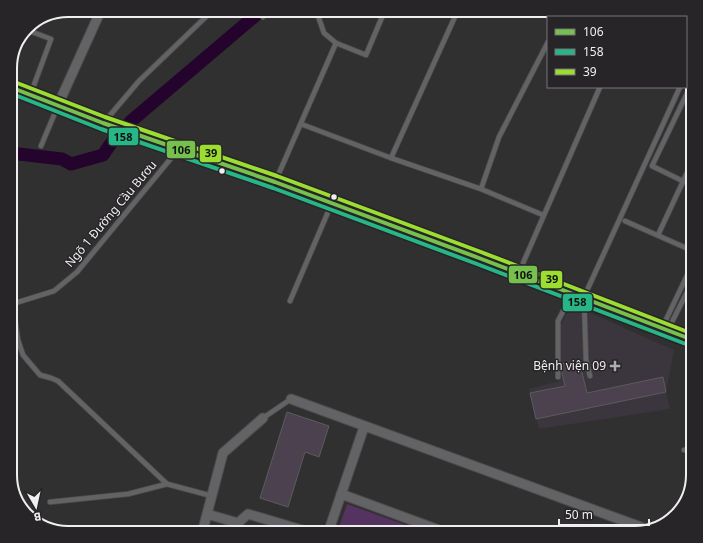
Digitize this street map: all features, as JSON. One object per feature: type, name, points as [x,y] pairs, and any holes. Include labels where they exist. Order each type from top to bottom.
[{"type":"main road","points":[[17,89],[104,123],[275,182],[579,295],[686,337]]},
{"type":"street","points":[[58,105],[98,17]]},
{"type":"street","points":[[291,400],[637,526]]},
{"type":"street","points":[[204,526],[223,453],[264,418]]},
{"type":"street","points":[[330,526],[364,427]]},
{"type":"street","points":[[341,494],[428,526]]},
{"type":"street","points":[[207,514],[238,523]]},
{"type":"street","points":[[238,523],[248,514],[288,526]]},
{"type":"lane","points":[[104,123],[139,81],[206,17]]},
{"type":"lane","points":[[318,17],[324,33],[336,43],[366,55],[382,17]]},
{"type":"lane","points":[[391,158],[455,17]]},
{"type":"lane","points":[[30,94],[51,39],[32,32]]},
{"type":"lane","points":[[275,182],[336,43]]},
{"type":"lane","points":[[481,189],[499,137],[547,44]]},
{"type":"lane","points":[[519,273],[600,88]]},
{"type":"lane","points":[[558,377],[558,321],[579,295],[680,88]]},
{"type":"lane","points":[[686,95],[652,166],[686,183]]},
{"type":"lane","points":[[41,146],[58,105]]},
{"type":"lane","points":[[301,124],[391,158],[481,189],[543,215]]},
{"type":"lane","name":"Ngõ 1 Đường Cầu Bươu","points":[[17,301],[54,291],[77,272],[178,149]]},
{"type":"lane","points":[[658,235],[686,173]]},
{"type":"lane","points":[[290,301],[332,204]]},
{"type":"lane","points":[[625,221],[686,248]]},
{"type":"lane","points":[[665,329],[686,280]]},
{"type":"lane","points":[[665,329],[686,292]]},
{"type":"lane","points":[[579,295],[586,360],[590,376]]},
{"type":"lane","points":[[17,335],[23,355],[40,375],[58,381],[168,484],[212,496]]},
{"type":"lane","points":[[264,418],[291,400]]},
{"type":"lane","points":[[50,502],[128,494],[168,484]]},
{"type":"shaded area","name":"Bệnh viện 09","points":[[572,305],[674,350],[666,392],[670,409],[539,429],[529,389],[559,381],[561,324]]},
{"type":"shaded area","points":[[347,504],[408,526],[339,526]]},
{"type":"building","points":[[579,360],[587,393],[663,377],[666,392],[536,419],[530,393],[565,386],[562,373],[562,364]]},
{"type":"building","points":[[287,412],[329,426],[319,457],[305,452],[288,507],[260,498]]},
{"type":"waterway","points":[[130,122],[254,17]]},
{"type":"waterway","points":[[17,154],[62,159],[71,164],[103,155],[114,139]]},
{"type":"transit line","name":"39","points":[[17,83],[105,117],[277,176],[481,252],[686,331]]},
{"type":"transit line","name":"106","points":[[17,90],[103,123],[275,182],[686,337]]},
{"type":"transit line","name":"158","points":[[17,96],[101,129],[273,188],[686,344]]},
{"type":"place","name":"Bệnh viện 09","points":[[615,366]]}]
